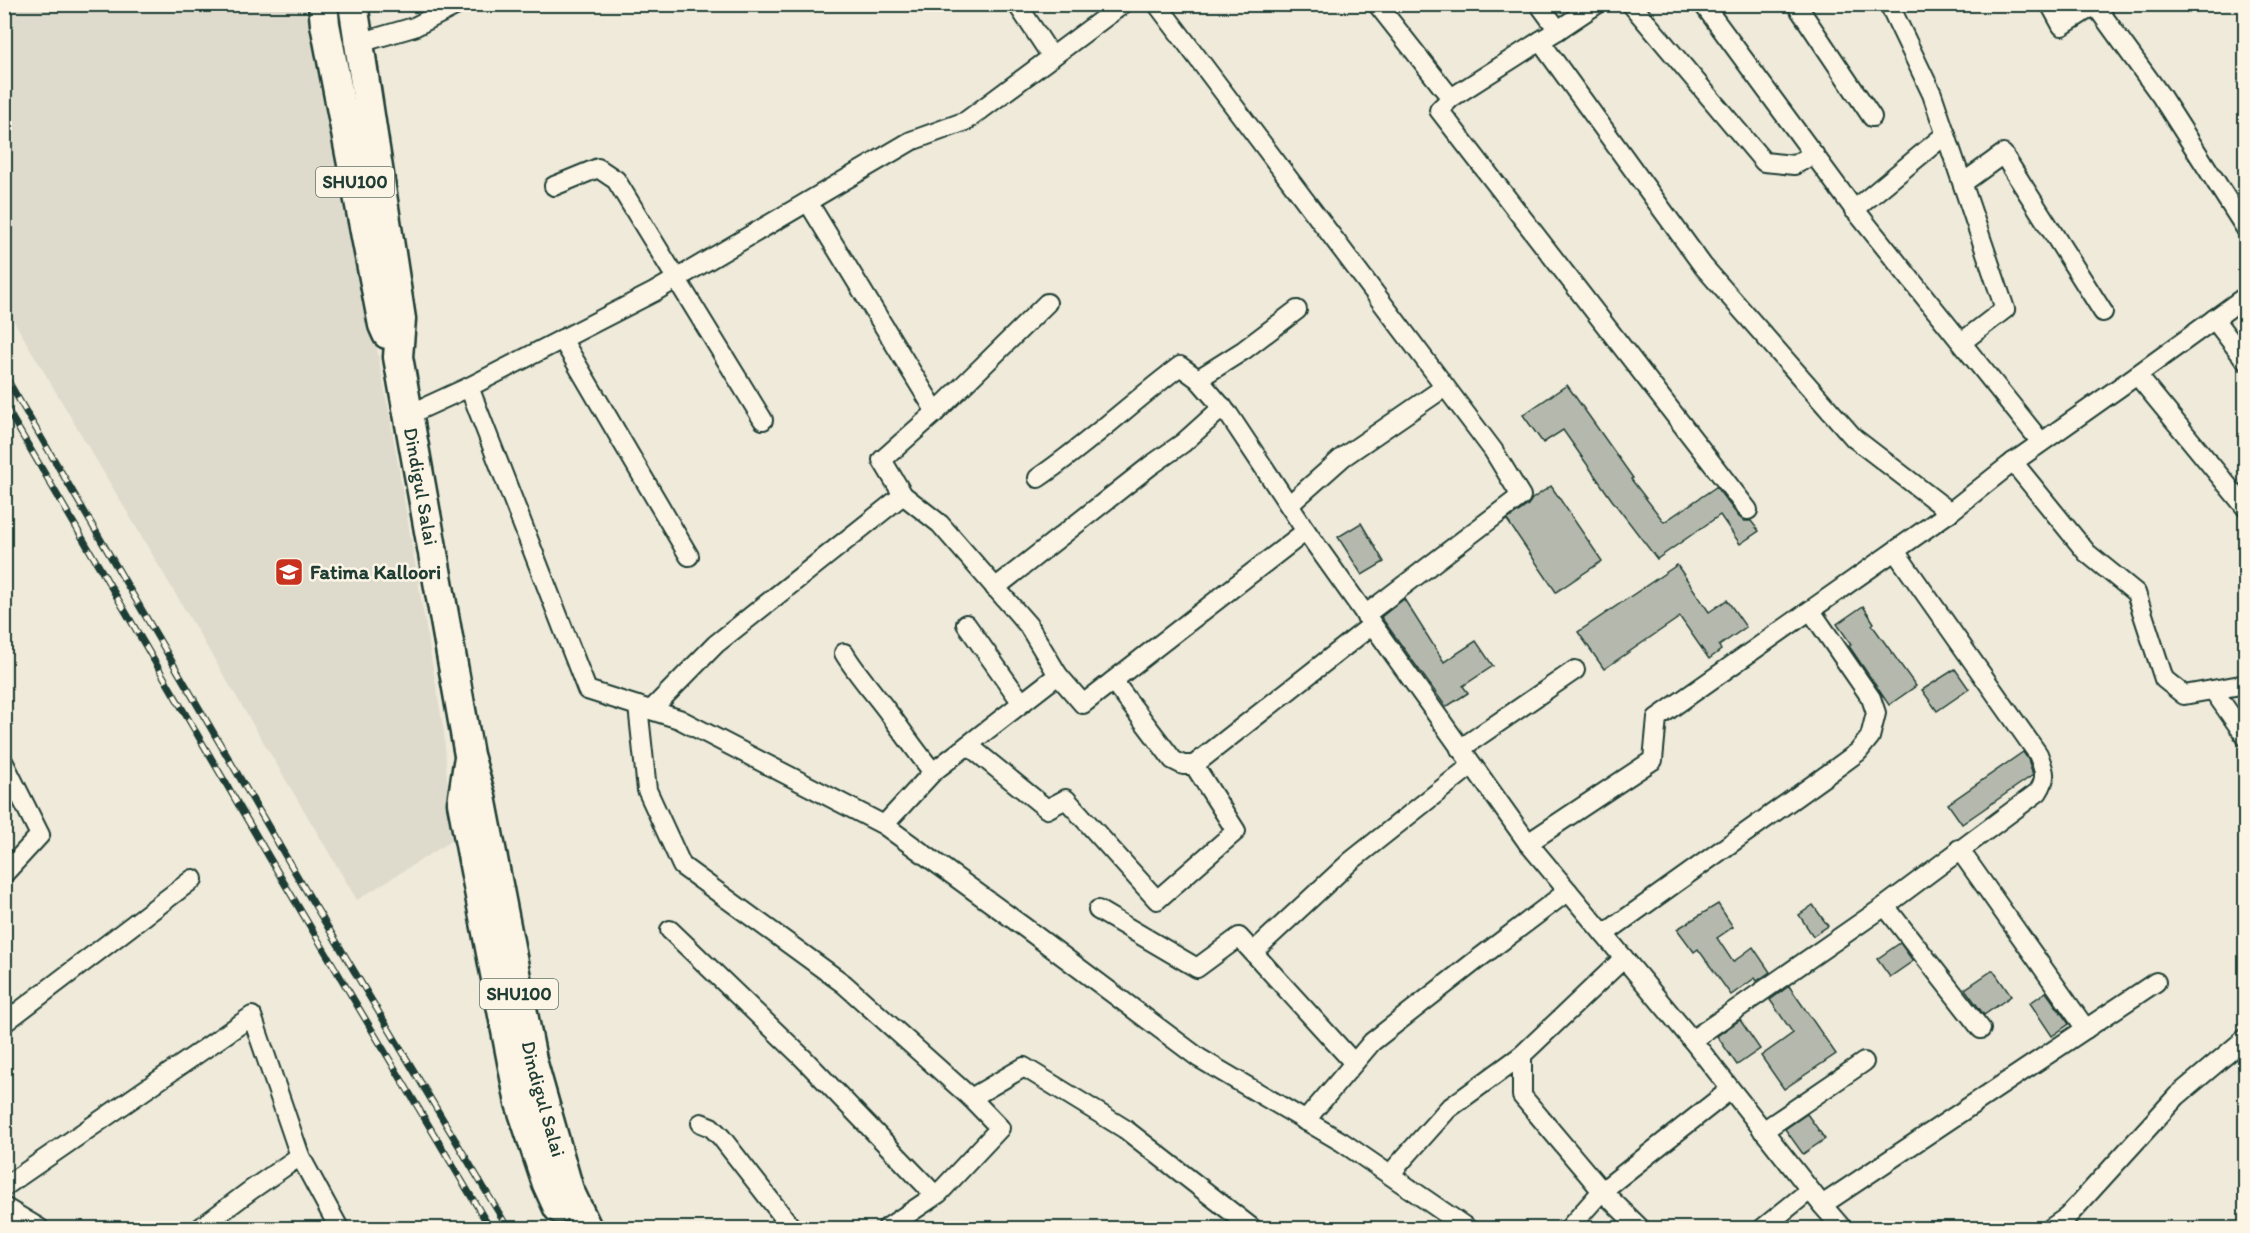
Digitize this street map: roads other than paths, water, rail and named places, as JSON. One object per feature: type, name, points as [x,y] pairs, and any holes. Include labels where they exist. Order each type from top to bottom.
[{"type":"main road","name":"Dindigul Salai","points":[[323,4],[382,325],[398,357]]},
{"type":"main road","name":"Dindigul Salai","points":[[353,4],[401,319],[398,357],[469,755],[481,797],[532,1060],[569,1190],[587,1228]]},
{"type":"main road","name":"Dindigul Salai","points":[[469,755],[462,803],[520,1103],[547,1184],[567,1228]]},
{"type":"street","points":[[359,43],[414,27],[459,4]]},
{"type":"street","points":[[1017,4],[1052,57]]},
{"type":"street","points":[[408,415],[469,387],[678,279],[911,141],[966,121],[1123,4]]},
{"type":"street","points":[[1113,681],[1173,760],[1183,765],[1194,765],[1521,496],[1493,450],[1157,4]]},
{"type":"street","points":[[1377,4],[1451,98]]},
{"type":"street","points":[[1539,4],[1558,30]]},
{"type":"street","points":[[1597,4],[1451,98],[1439,110],[1748,510]]},
{"type":"street","points":[[1631,4],[1764,162],[1794,165],[1814,154]]},
{"type":"street","points":[[1703,4],[1854,210],[2042,442]]},
{"type":"street","points":[[1796,4],[1872,117]]},
{"type":"street","points":[[1889,4],[1932,94],[2005,309],[1962,342]]},
{"type":"street","points":[[2050,4],[2062,26],[2095,5],[2161,96],[2246,229]]},
{"type":"street","points":[[1540,41],[1703,266],[1854,438],[1950,512]]},
{"type":"street","points":[[1854,210],[1946,134]]},
{"type":"street","points":[[1963,183],[2003,154],[2103,312]]},
{"type":"street","points":[[554,186],[598,168],[608,174],[622,189],[763,420]]},
{"type":"street","points":[[808,202],[936,412]]},
{"type":"street","points":[[1528,843],[1653,760],[1658,718],[1950,512],[2013,462],[2246,296]]},
{"type":"street","points":[[1047,303],[936,412],[882,460],[903,495],[940,524],[1028,625],[1058,675],[1083,704],[1306,531]]},
{"type":"street","points":[[1198,379],[1244,350],[1297,310]]},
{"type":"street","points":[[2214,319],[2246,361]]},
{"type":"street","points":[[562,339],[689,556]]},
{"type":"street","points":[[1038,478],[1060,463],[1180,366],[1198,379],[1223,407],[1368,620],[1528,843],[1692,1041],[1842,1228]]},
{"type":"street","points":[[2137,375],[2246,508]]},
{"type":"street","points":[[469,387],[587,690],[679,719],[884,825],[1199,1058],[1390,1174],[1467,1228]]},
{"type":"street","points":[[1289,505],[1343,457],[1445,387]]},
{"type":"street","points":[[995,588],[1149,466],[1183,443],[1223,407]]},
{"type":"street","points":[[2013,462],[2087,553],[2136,593],[2164,679],[2184,695],[2246,684]]},
{"type":"street","points":[[644,708],[716,645],[903,495]]},
{"type":"street","points":[[1692,1041],[1885,906],[2038,792],[2044,784],[2045,772],[2038,754],[1895,551]]},
{"type":"street","points":[[1604,934],[1858,752],[1869,737],[1876,713],[1871,698],[1811,611]]},
{"type":"street","points":[[966,624],[1022,703]]},
{"type":"street","points":[[844,653],[933,772]]},
{"type":"street","points":[[1460,749],[1575,670]]},
{"type":"street","points":[[884,825],[933,772],[1058,675]]},
{"type":"street","points":[[2213,690],[2246,737]]},
{"type":"street","points":[[644,708],[647,790],[682,866],[844,984],[971,1098],[1000,1128],[935,1195],[887,1228]]},
{"type":"street","points":[[968,745],[1047,809],[1066,799],[1157,900],[1236,831],[1194,765]]},
{"type":"street","points":[[4,764],[40,835],[4,874]]},
{"type":"street","points":[[1253,952],[1351,861],[1472,765]]},
{"type":"street","points":[[1959,849],[2086,1029]]},
{"type":"street","points":[[4,1023],[193,879]]},
{"type":"street","points":[[1305,1121],[1372,1042],[1568,891]]},
{"type":"street","points":[[1885,906],[1981,1029]]},
{"type":"street","points":[[1098,910],[1197,968],[1239,936],[1354,1063]]},
{"type":"street","points":[[670,930],[804,1059],[935,1195]]},
{"type":"street","points":[[1390,1174],[1448,1109],[1522,1054],[1624,958]]},
{"type":"street","points":[[1822,1205],[2156,982]]},
{"type":"street","points":[[4,1187],[252,1016],[300,1156],[339,1228]]},
{"type":"street","points":[[2051,1228],[2067,1217],[2177,1096],[2246,1038]]},
{"type":"street","points":[[1522,1054],[1522,1096],[1602,1191],[1640,1228]]},
{"type":"street","points":[[1763,1131],[1864,1062]]},
{"type":"street","points":[[971,1098],[1024,1066],[1125,1129],[1252,1228]]},
{"type":"street","points":[[1569,1228],[1602,1191],[1730,1090]]},
{"type":"street","points":[[701,1123],[711,1126],[721,1137],[792,1228]]},
{"type":"street","points":[[200,1228],[300,1156]]},
{"type":"street","points":[[1763,1228],[1810,1190]]},
{"type":"street","points":[[8,1215],[39,1228]]},
{"type":"railway","points":[[4,374],[299,879],[508,1228]]},
{"type":"railway","points":[[4,404],[283,881],[490,1228]]},
{"type":"place","name":"Fatima Kalloori","points":[[289,572]]}]
